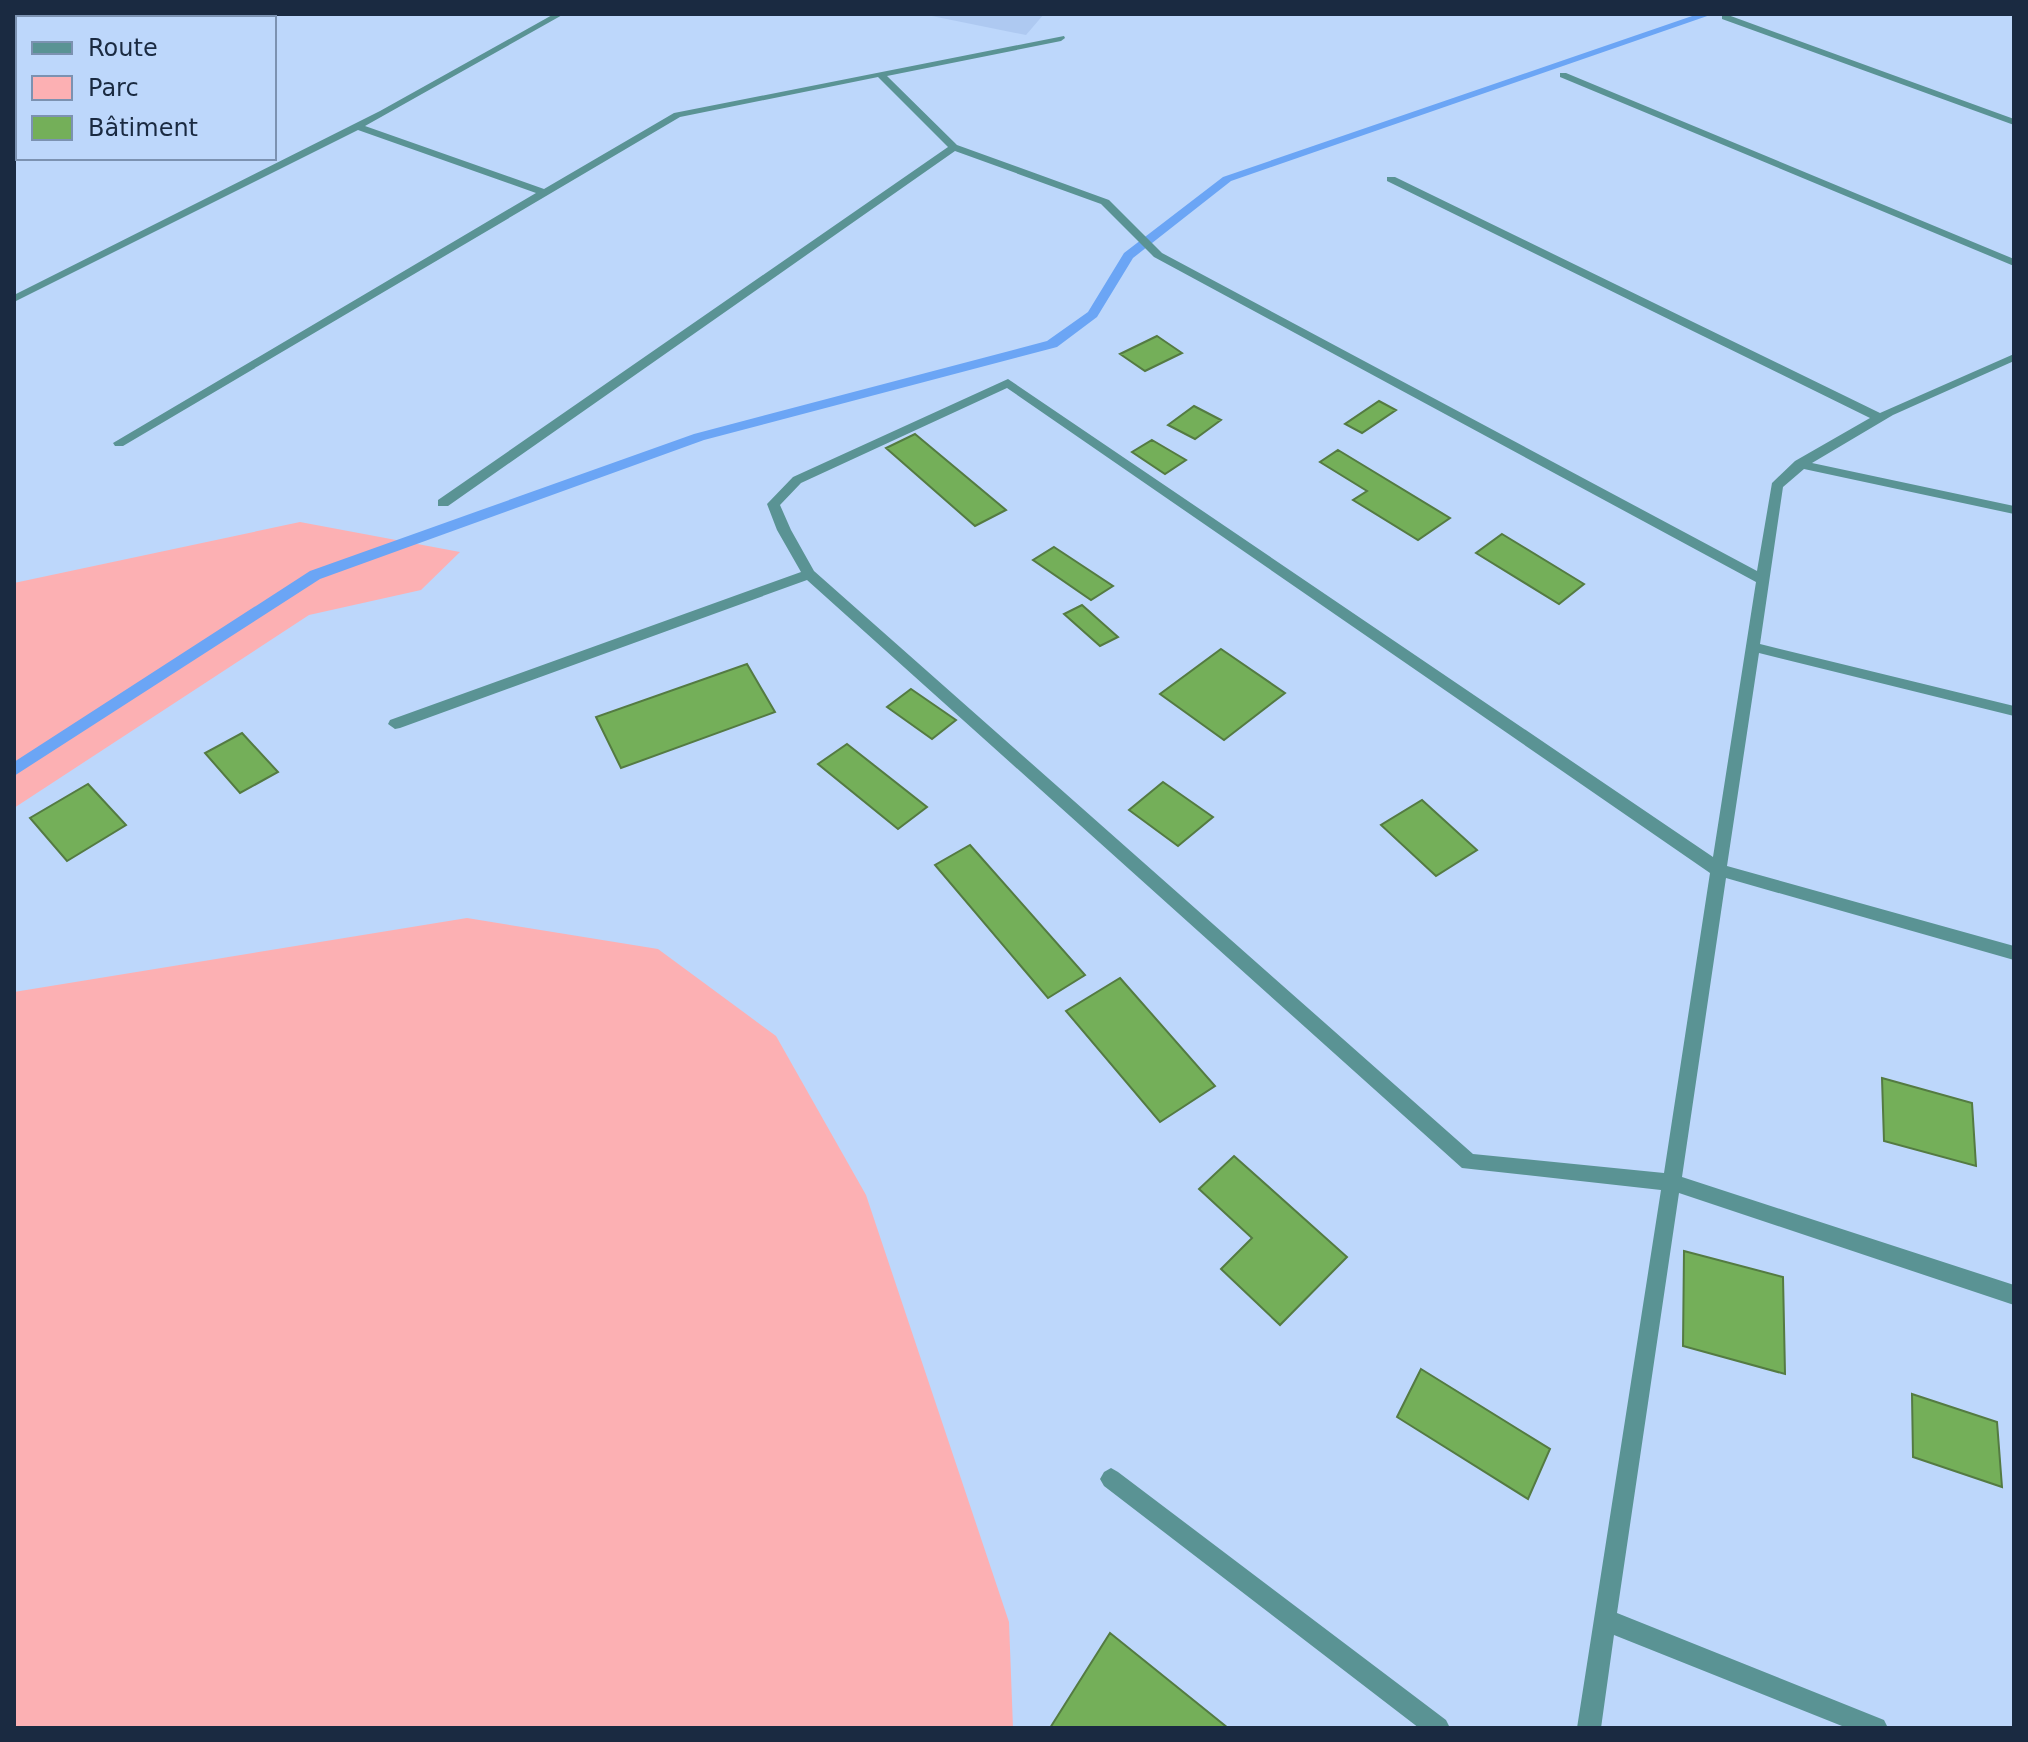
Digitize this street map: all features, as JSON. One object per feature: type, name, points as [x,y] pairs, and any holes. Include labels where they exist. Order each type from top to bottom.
[{"type":"street","points":[[14,299],[357,126],[560,14]]},
{"type":"street","points":[[1725,17],[2014,122]]},
{"type":"street","points":[[119,443],[677,115],[1061,38]]},
{"type":"street","points":[[880,74],[954,147],[1105,202],[1158,255],[1763,580]]},
{"type":"street","points":[[1563,75],[2014,263]]},
{"type":"street","points":[[357,126],[545,193]]},
{"type":"street","points":[[443,503],[954,147]]},
{"type":"street","points":[[1391,179],[1881,418]]},
{"type":"street","points":[[1589,1728],[1777,486],[1799,464],[1881,418],[2013,358]]},
{"type":"street","points":[[2014,953],[1719,870],[1008,383],[797,480],[773,504],[809,574],[1469,1162],[1672,1182],[2014,1295]]},
{"type":"street","points":[[1799,464],[2014,510]]},
{"type":"street","points":[[395,724],[809,574]]},
{"type":"street","points":[[1753,647],[2014,711]]},
{"type":"street","points":[[1111,1479],[1438,1728]]},
{"type":"street","points":[[1606,1620],[1876,1728]]},
{"type":"shaded area","points":[[922,14],[1044,14],[1026,35]]},
{"type":"green space","points":[[300,522],[460,552],[421,590],[309,615],[14,808],[14,583]]},
{"type":"green space","points":[[467,918],[658,949],[776,1036],[866,1195],[1009,1622],[1013,1728],[14,1728],[14,992]]},
{"type":"building","points":[[1157,336],[1182,353],[1145,371],[1120,354]]},
{"type":"building","points":[[1379,401],[1396,410],[1362,433],[1345,424]]},
{"type":"building","points":[[1194,406],[1221,420],[1195,439],[1168,425]]},
{"type":"building","points":[[915,434],[1006,510],[975,526],[886,448]]},
{"type":"building","points":[[1152,440],[1186,460],[1165,474],[1132,452]]},
{"type":"building","points":[[1338,450],[1450,518],[1418,540],[1353,500],[1367,491],[1320,462]]},
{"type":"building","points":[[1502,534],[1584,584],[1559,604],[1476,553]]},
{"type":"building","points":[[1054,547],[1113,586],[1091,600],[1033,560]]},
{"type":"building","points":[[1082,605],[1118,637],[1100,646],[1064,614]]},
{"type":"building","points":[[1221,649],[1285,693],[1224,740],[1160,694]]},
{"type":"building","points":[[747,664],[775,712],[621,768],[596,717]]},
{"type":"building","points":[[911,689],[956,720],[932,739],[887,707]]},
{"type":"building","points":[[242,733],[278,772],[240,793],[205,753]]},
{"type":"building","points":[[847,744],[927,807],[898,829],[818,764]]},
{"type":"building","points":[[1163,782],[1213,817],[1178,846],[1129,810]]},
{"type":"building","points":[[88,784],[126,825],[67,861],[30,818]]},
{"type":"building","points":[[1422,800],[1477,850],[1436,876],[1381,825]]},
{"type":"building","points":[[970,845],[1085,975],[1048,998],[935,865]]},
{"type":"building","points":[[1120,978],[1215,1086],[1160,1122],[1066,1011]]},
{"type":"building","points":[[1882,1078],[1972,1103],[1976,1166],[1884,1141]]},
{"type":"building","points":[[1234,1156],[1347,1257],[1280,1325],[1221,1269],[1252,1238],[1199,1189]]},
{"type":"building","points":[[1684,1251],[1783,1277],[1785,1374],[1683,1346]]},
{"type":"building","points":[[1421,1369],[1550,1449],[1528,1499],[1397,1417]]},
{"type":"building","points":[[1912,1394],[1997,1422],[2002,1487],[1913,1457]]},
{"type":"building","points":[[1110,1633],[1228,1728],[1050,1728]]},
{"type":"waterway","points":[[14,770],[315,575],[699,437],[1052,344],[1093,314],[1128,256],[1227,179],[1708,14]]}]
